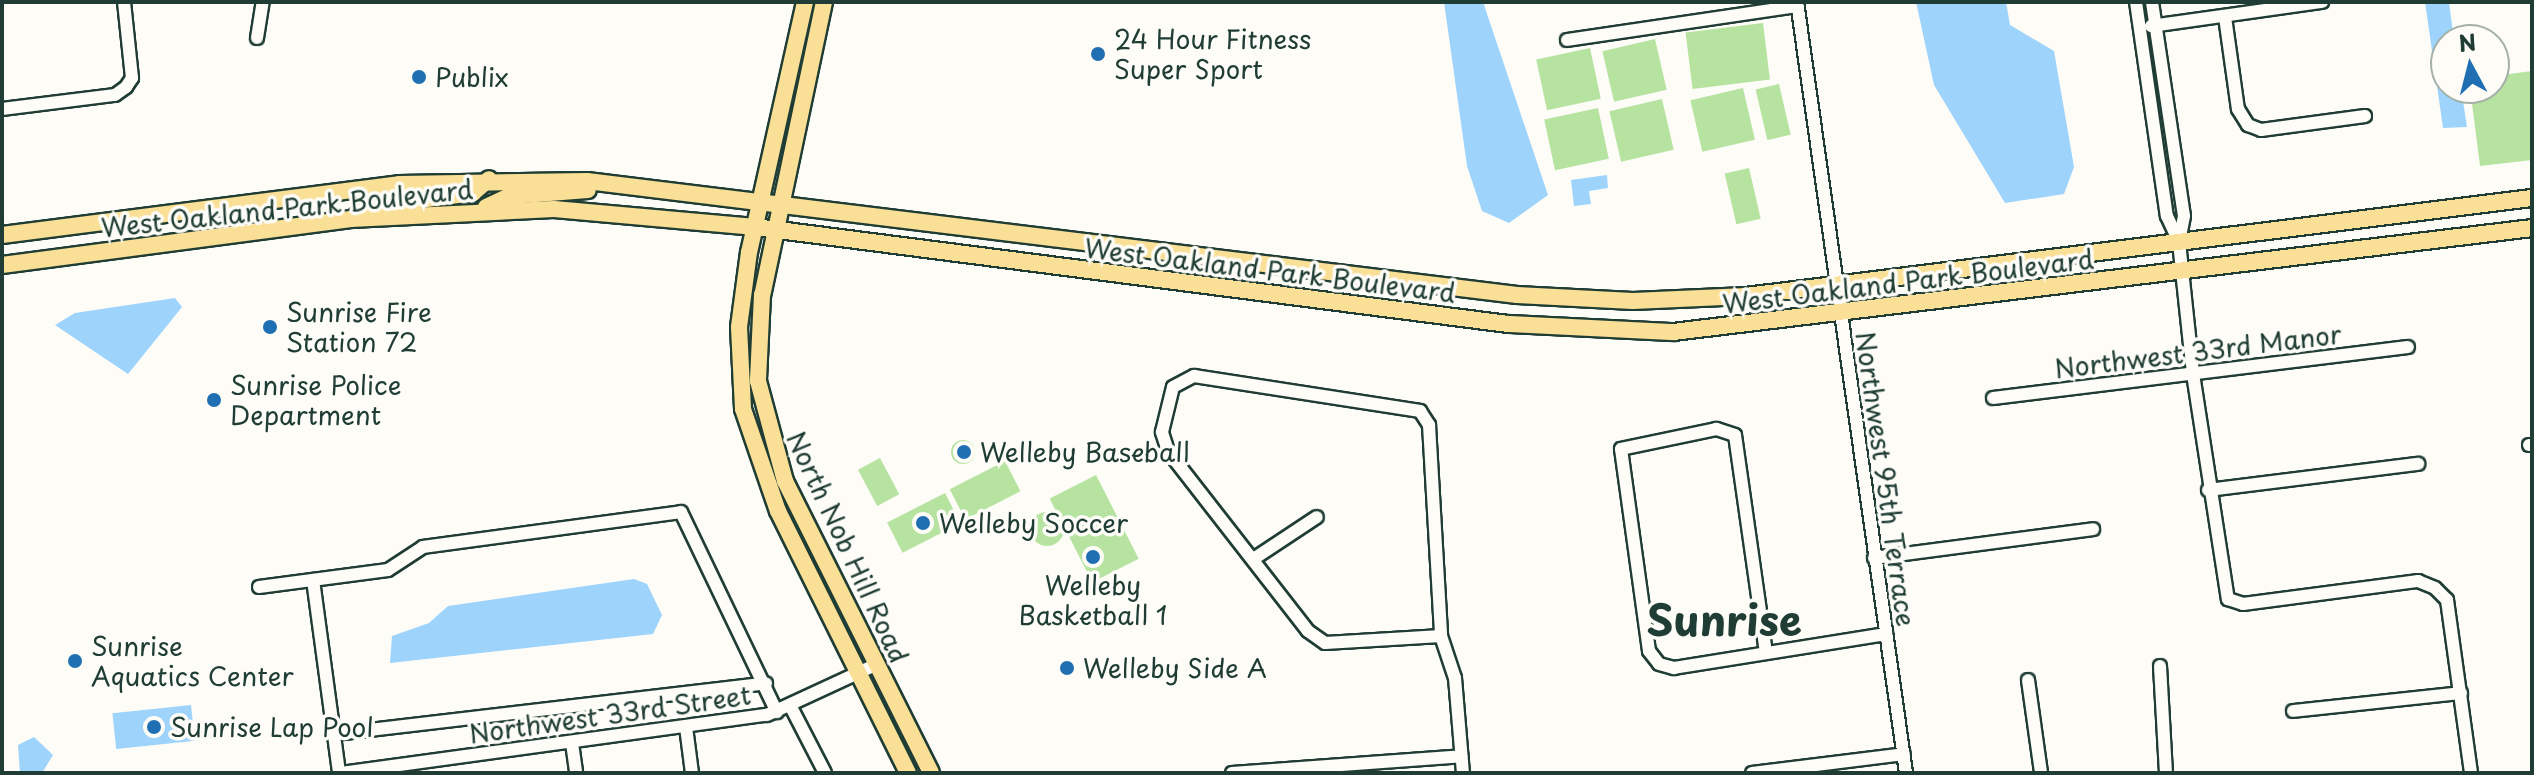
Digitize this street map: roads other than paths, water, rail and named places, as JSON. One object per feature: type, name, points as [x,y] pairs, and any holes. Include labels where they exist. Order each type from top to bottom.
[{"type":"main road","name":"North Nob Hill Road","points":[[805,2],[755,227],[739,327],[750,441],[908,773]]},
{"type":"main road","name":"North Nob Hill Road","points":[[824,2],[757,326],[762,409],[785,481],[931,773]]},
{"type":"main road","name":"West Oakland Park Boulevard","points":[[2,235],[489,179],[603,182],[781,200],[1542,298],[1691,300],[2532,198]]},
{"type":"main road","points":[[351,219],[372,206],[473,193],[489,179]]},
{"type":"main road","points":[[482,209],[510,196],[591,189],[603,182]]},
{"type":"main road","name":"West Oakland Park Boulevard","points":[[2,265],[351,219],[482,209],[612,212],[755,227],[1553,329],[1673,332],[1841,315],[2532,228]]},
{"type":"street","points":[[2,109],[115,95],[126,87],[132,78],[124,2]]},
{"type":"street","points":[[257,38],[263,2]]},
{"type":"street","points":[[2136,2],[2167,216],[2179,242]]},
{"type":"street","points":[[2152,2],[2184,216],[2179,242],[2193,374],[2208,490],[2228,599],[2243,604],[2418,581],[2435,588],[2447,600],[2471,773]]},
{"type":"street","points":[[2140,28],[2322,2]]},
{"type":"street","points":[[1567,40],[1797,4]]},
{"type":"street","name":"Northwest 95th Terrace","points":[[1797,4],[1906,773]]},
{"type":"street","points":[[2225,17],[2238,109],[2248,125],[2261,130],[2365,116]]},
{"type":"street","name":"Northwest 33rd Manor","points":[[1993,398],[2408,347]]},
{"type":"street","points":[[1441,636],[1325,643],[1163,441],[1173,387],[1183,379],[1420,411],[1429,425],[1441,636],[1455,678],[1463,773]]},
{"type":"street","points":[[1766,653],[1735,435],[1716,429],[1621,449],[1649,651],[1659,664],[1766,653],[1886,634]]},
{"type":"street","points":[[2208,490],[2418,464]]},
{"type":"street","points":[[259,587],[388,570],[423,547],[681,512],[766,683],[777,712]]},
{"type":"street","points":[[1255,558],[1317,517]]},
{"type":"street","points":[[1874,558],[2093,529]]},
{"type":"street","points":[[313,580],[340,773]]},
{"type":"street","name":"Northwest 33rd Street","points":[[340,773],[777,712],[875,665]]},
{"type":"street","points":[[2160,666],[2166,773]]},
{"type":"street","points":[[2028,680],[2041,773]]},
{"type":"street","name":"Northwest 33rd Street","points":[[335,734],[766,683]]},
{"type":"street","points":[[2293,711],[2461,693]]},
{"type":"street","points":[[791,707],[825,773]]},
{"type":"street","points":[[686,727],[692,773]]},
{"type":"street","points":[[572,743],[576,773]]},
{"type":"street","points":[[1752,773],[1904,754]]},
{"type":"street","points":[[1232,773],[1461,756]]},
{"type":"street","points":[[455,757],[457,773]]},
{"type":"water","points":[[1444,2],[1483,2],[1548,195],[1509,223],[1482,211],[1467,166]]},
{"type":"water","points":[[1916,2],[2006,2],[2010,25],[2054,51],[2074,167],[2064,194],[2005,203],[1934,85]]},
{"type":"water","points":[[2425,2],[2449,2],[2452,24],[2430,24],[2430,37]]},
{"type":"water","points":[[2440,104],[2463,104],[2467,127],[2443,128]]},
{"type":"water","points":[[1607,175],[1608,188],[1589,191],[1591,204],[1574,206],[1571,180]]},
{"type":"water","points":[[175,298],[182,307],[128,374],[55,325],[75,313]]},
{"type":"water","points":[[634,579],[647,584],[662,615],[653,634],[390,663],[392,636],[429,623],[448,606]]},
{"type":"water","name":"Sunrise Lap Pool","points":[[191,705],[195,741],[116,749],[112,713]]},
{"type":"water","points":[[34,737],[53,755],[42,773],[20,773],[18,745]]},
{"type":"place","name":"24 Hour Fitness Super Sport","points":[[1098,54]]},
{"type":"place","name":"Publix","points":[[419,77]]},
{"type":"place","name":"Sunrise Fire Station 72","points":[[270,327]]},
{"type":"place","name":"Sunrise Police Department","points":[[214,400]]},
{"type":"place","name":"Welleby Baseball","points":[[964,452]]},
{"type":"place","name":"Welleby Soccer","points":[[923,523]]},
{"type":"place","name":"Welleby Basketball 1","points":[[1093,557]]},
{"type":"place","name":"Sunrise Aquatics Center","points":[[75,661]]},
{"type":"place","name":"Welleby Side A","points":[[1067,668]]},
{"type":"place","name":"Sunrise Lap Pool","points":[[154,727]]},
{"type":"district","name":"Sunrise","points":[[1724,619]]}]
